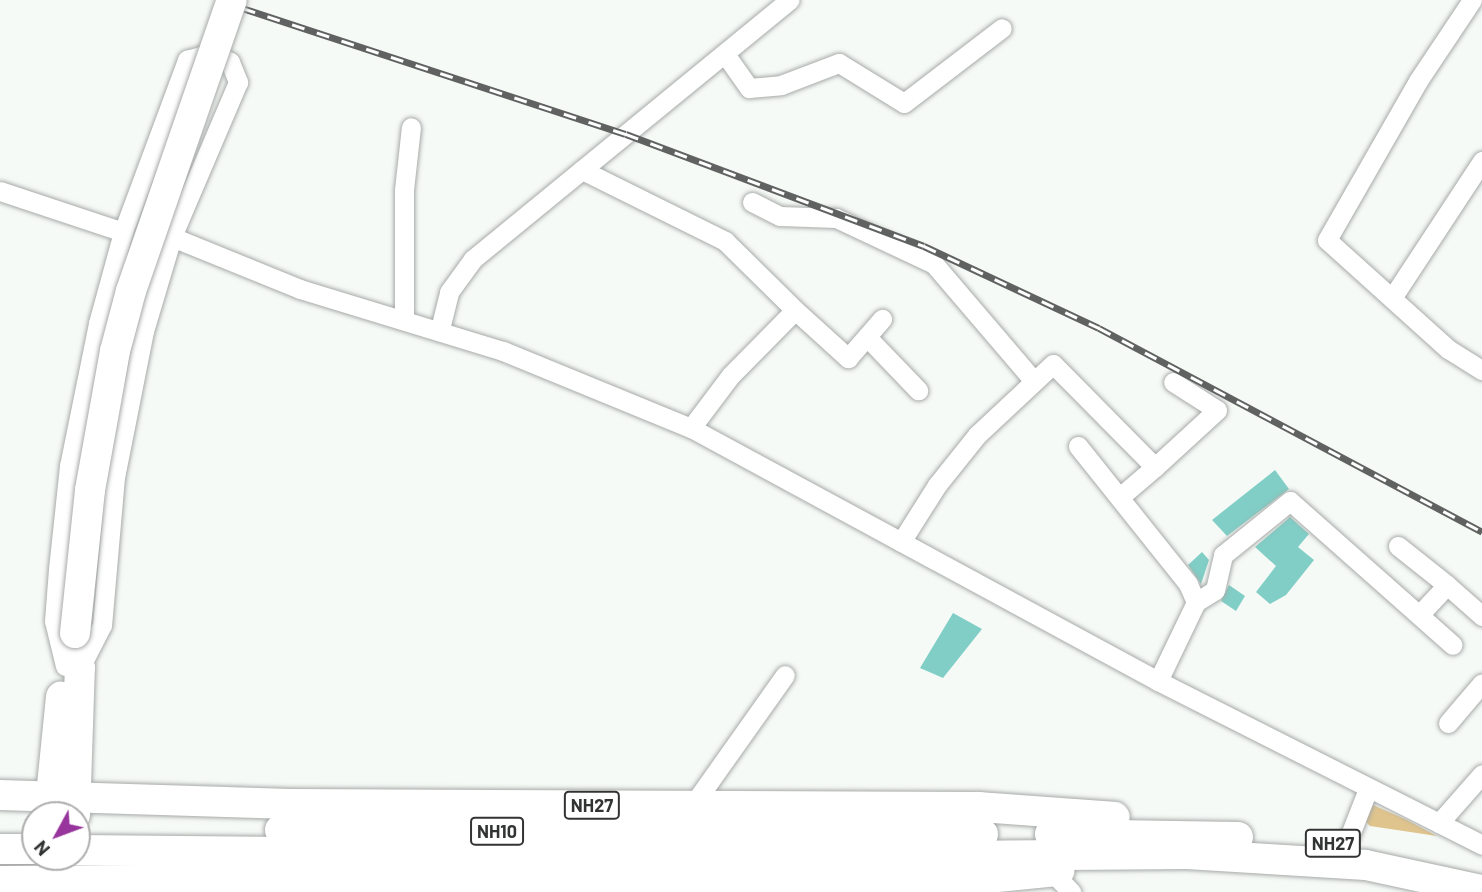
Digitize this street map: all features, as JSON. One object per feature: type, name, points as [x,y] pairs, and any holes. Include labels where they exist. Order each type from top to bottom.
[{"type":"highway","points":[[62,801],[73,655],[90,490],[115,351],[131,292],[232,0]]},
{"type":"highway","name":"NH27","points":[[0,795],[41,801]]},
{"type":"highway","name":"NH27","points":[[91,804],[1062,811],[1130,819],[1184,843],[1366,865],[1482,890]]},
{"type":"highway","points":[[0,829],[21,829]]},
{"type":"highway","name":"NH10","points":[[91,830],[917,843]]},
{"type":"highway","name":"NH27","points":[[90,871],[281,886],[850,888],[1061,882],[1128,867],[1184,843],[1346,845],[1409,852],[1482,870]]},
{"type":"highway","name":"NH10","points":[[91,850],[1184,843]]},
{"type":"highway","points":[[0,849],[21,849]]},
{"type":"highway","name":"NH27","points":[[0,881],[53,871]]},
{"type":"street","points":[[440,329],[449,292],[463,269],[789,0]]},
{"type":"street","points":[[1472,0],[1418,81],[1327,240],[1448,349],[1482,369]]},
{"type":"street","points":[[725,54],[749,88],[781,85],[839,63],[904,103],[1002,28]]},
{"type":"street","points":[[198,54],[218,54],[230,62],[238,82],[172,237],[144,331],[123,428],[109,526],[102,625],[73,655],[54,621],[69,466],[98,323],[123,232],[187,60],[198,54]]},
{"type":"street","points":[[404,320],[407,295],[403,211],[411,127]]},
{"type":"street","points":[[1392,298],[1482,161]]},
{"type":"street","points":[[582,170],[725,241],[848,358],[882,319]]},
{"type":"street","points":[[0,191],[123,232]]},
{"type":"street","points":[[752,202],[780,216],[836,218],[934,264],[1033,380]]},
{"type":"street","points":[[172,237],[289,285],[440,329],[565,374],[691,428],[1158,681],[1482,845]]},
{"type":"street","points":[[691,428],[732,375],[795,310]]},
{"type":"street","points":[[867,337],[918,390]]},
{"type":"street","points":[[901,542],[956,459],[1033,380],[1053,364],[1155,467]]},
{"type":"street","points":[[1121,496],[1217,410],[1173,382]]},
{"type":"street","points":[[1078,446],[1121,496],[1188,584],[1196,602]]},
{"type":"street","points":[[1158,681],[1196,602],[1215,590],[1223,555],[1290,501],[1452,645]]},
{"type":"street","points":[[1398,546],[1482,616]]},
{"type":"street","points":[[1419,615],[1447,585]]},
{"type":"street","points":[[690,809],[785,675]]},
{"type":"street","points":[[1448,723],[1482,682]]},
{"type":"street","points":[[1438,824],[1482,774]]},
{"type":"street","points":[[1346,845],[1368,789]]},
{"type":"shaded area","points":[[1373,805],[1437,836],[1370,826],[1364,820]]},
{"type":"building","points":[[1275,470],[1289,489],[1227,536],[1212,520]]},
{"type":"building","points":[[1290,517],[1309,534],[1298,547],[1314,560],[1286,595],[1270,604],[1256,592],[1276,566],[1255,547]]},
{"type":"building","points":[[1202,552],[1209,560],[1201,584],[1188,565]]},
{"type":"building","points":[[1229,585],[1245,596],[1236,611],[1221,601]]},
{"type":"building","points":[[953,613],[982,629],[943,678],[920,668]]},
{"type":"railway","points":[[218,0],[626,134],[924,246],[1099,328],[1482,532]]}]
